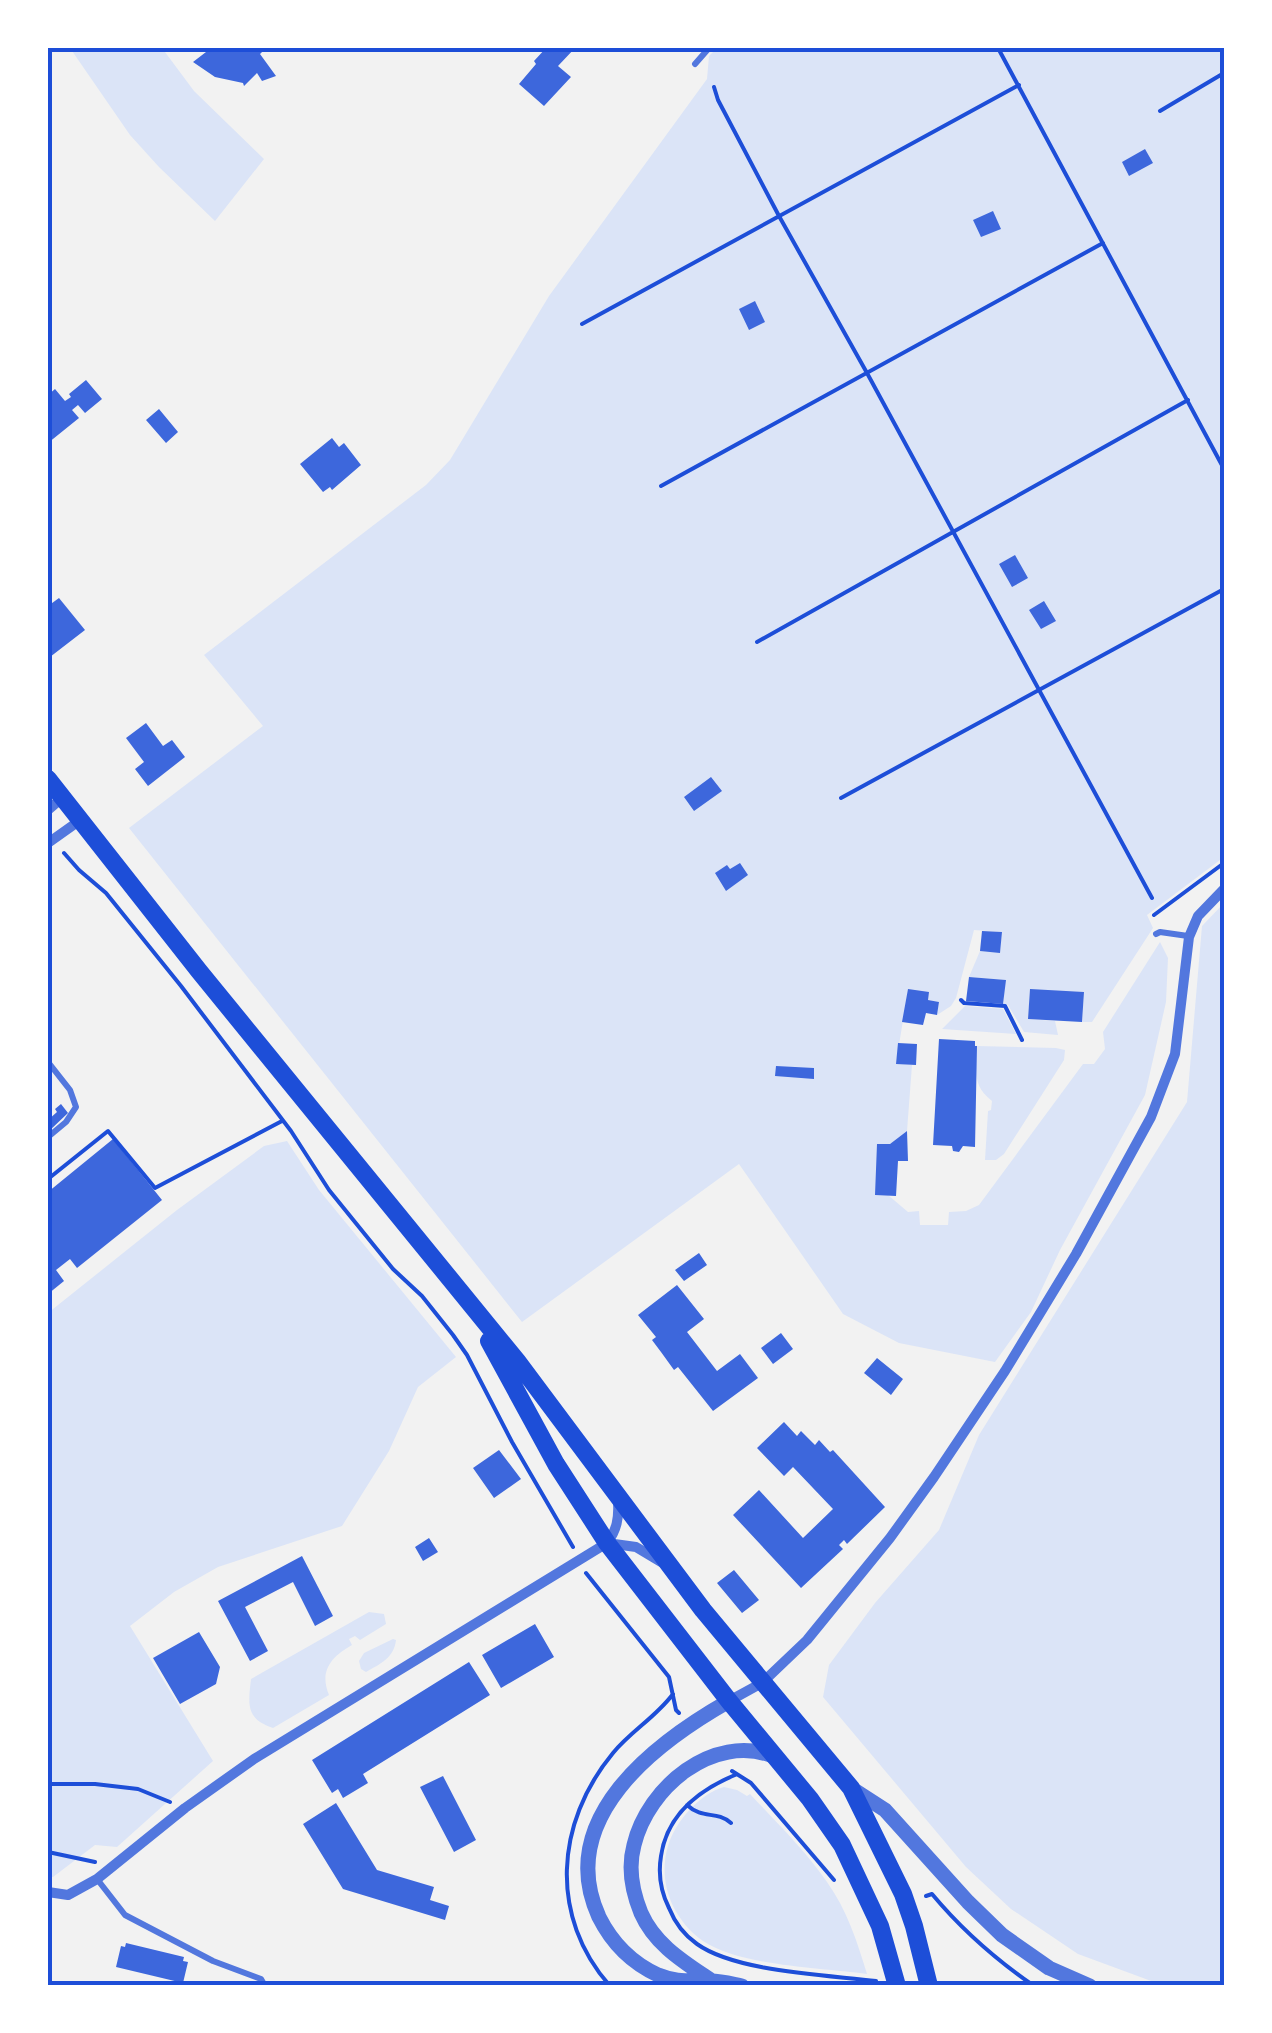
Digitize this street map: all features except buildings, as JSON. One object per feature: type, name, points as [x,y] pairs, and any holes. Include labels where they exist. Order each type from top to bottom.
[{"type":"main road","points":[[48,780],[55,804],[80,821],[517,1361],[674,1572],[851,1788],[898,1882],[929,1986]]},
{"type":"main road","points":[[464,1297],[556,1464],[607,1543],[842,1846],[870,1900],[888,1952],[889,1984]]},
{"type":"street","points":[[48,843],[80,821]]},
{"type":"street","points":[[742,1986],[671,1980],[639,1965],[623,1952],[610,1936],[590,1890],[591,1848],[600,1814],[623,1782],[692,1722],[762,1683],[807,1640],[934,1477],[1076,1254],[1152,1117],[1175,1054],[1189,937],[1198,916],[1224,889]]},
{"type":"street","points":[[48,1892],[68,1895],[97,1879],[254,1759],[607,1543],[618,1519],[616,1491]]},
{"type":"street","points":[[607,1543],[636,1547],[674,1572]]},
{"type":"street","points":[[712,1981],[670,1952],[649,1929],[632,1881],[633,1847],[646,1814],[688,1769],[732,1750],[773,1756]]},
{"type":"street","points":[[851,1788],[885,1810],[1002,1935],[1050,1968],[1090,1986]]},
{"type":"lane","points":[[695,64],[709,48]]},
{"type":"lane","points":[[1156,934],[1189,937]]},
{"type":"lane","points":[[48,1062],[70,1090],[76,1107],[48,1137]]},
{"type":"lane","points":[[48,1075],[48,1084]]},
{"type":"lane","points":[[97,1879],[125,1915],[213,1960],[261,1979],[265,1986]]},
{"type":"path","points":[[998,48],[1224,469]]},
{"type":"path","points":[[1160,111],[1224,74]]},
{"type":"path","points":[[582,324],[1018,86]]},
{"type":"path","points":[[714,87],[779,216],[1152,898]]},
{"type":"path","points":[[661,486],[1104,243]]},
{"type":"path","points":[[757,642],[1188,400]]},
{"type":"path","points":[[842,798],[1224,590]]},
{"type":"path","points":[[60,849],[106,893],[283,1121],[329,1190],[393,1269],[436,1312],[460,1345],[572,1545]]},
{"type":"path","points":[[1154,915],[1224,863]]},
{"type":"path","points":[[961,1000],[1005,1006],[1022,1040]]},
{"type":"path","points":[[48,1179],[108,1131],[155,1188],[283,1121]]},
{"type":"path","points":[[584,1571],[669,1677],[676,1710]]},
{"type":"path","points":[[726,1764],[735,1775],[751,1783],[836,1881]]},
{"type":"path","points":[[735,1775],[710,1786],[671,1825],[660,1862],[662,1892],[673,1919],[697,1944],[723,1957],[776,1970],[889,1984]]},
{"type":"path","points":[[48,1784],[138,1789],[185,1808]]},
{"type":"path","points":[[687,1805],[702,1816],[718,1815],[731,1823]]},
{"type":"path","points":[[48,1852],[114,1866]]},
{"type":"shaded area","points":[[70,48],[162,48],[194,91],[264,159],[215,221],[130,135]]},
{"type":"shaded area","points":[[717,48],[1224,48],[1224,857],[1147,915],[1153,928],[1092,1022],[1082,1022],[1084,992],[1030,990],[1028,1019],[1055,1021],[1058,1035],[1024,1032],[1008,1005],[1003,1004],[1005,980],[969,977],[980,951],[1000,952],[1002,932],[974,930],[951,1006],[937,1015],[939,1002],[908,990],[896,1063],[912,1065],[907,1131],[890,1144],[877,1144],[888,1195],[908,1212],[919,1211],[920,1225],[948,1225],[949,1212],[979,1205],[1083,1064],[1094,1064],[1105,1049],[1103,1032],[1160,942],[1168,958],[1166,1002],[1145,1095],[1060,1250],[1031,1312],[995,1362],[899,1343],[843,1314],[739,1164],[522,1322],[129,828],[263,726],[204,655],[426,485],[450,460],[549,296],[707,79],[709,56]]},
{"type":"shaded area","points":[[1224,903],[1224,1985],[1162,1985],[1078,1954],[1011,1909],[966,1867],[823,1697],[829,1665],[875,1603],[939,1530],[979,1435],[1187,1102],[1202,926]]},
{"type":"shaded area","points":[[965,1006],[1003,1009],[1016,1034],[942,1029]]},
{"type":"shaded area","points":[[977,1046],[1065,1050],[1064,1060],[1004,1154],[996,1160],[985,1160],[992,1101],[978,1083]]},
{"type":"shaded area","points":[[287,1141],[319,1190],[456,1357],[418,1387],[389,1451],[342,1526],[218,1567],[174,1592],[130,1626],[213,1761],[117,1847],[95,1845],[48,1877],[48,1313],[264,1146]]},
{"type":"shaded area","points":[[369,1612],[384,1614],[386,1624],[360,1640],[355,1636],[349,1639],[352,1645],[338,1654],[326,1672],[329,1695],[273,1728],[253,1715],[251,1679]]},
{"type":"shaded area","points":[[393,1639],[395,1646],[386,1660],[366,1672],[361,1669],[359,1661],[364,1653]]},
{"type":"shaded area","points":[[724,1787],[750,1794],[818,1870],[846,1915],[867,1974],[738,1956],[703,1941],[682,1921],[666,1884],[668,1846],[689,1810]]}]
